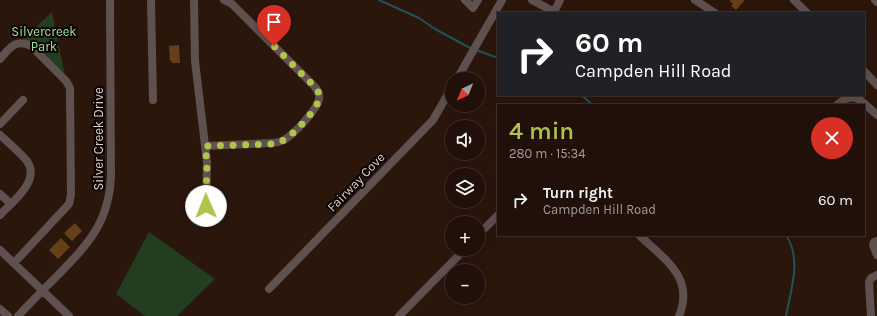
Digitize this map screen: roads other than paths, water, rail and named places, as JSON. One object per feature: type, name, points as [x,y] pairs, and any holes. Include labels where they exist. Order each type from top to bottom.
[{"type":"street","name":"Silver Creek Drive","points":[[18,316],[80,252],[91,239],[103,218],[109,197],[111,176],[110,0]]},
{"type":"street","points":[[151,0],[153,100]]},
{"type":"street","points":[[194,0],[195,62],[207,162],[206,206],[211,217]]},
{"type":"street","points":[[205,146],[272,144],[279,142],[292,134],[315,108],[319,101],[319,93],[315,87],[232,4],[224,0]]},
{"type":"street","points":[[465,0],[473,8],[478,0]]},
{"type":"street","points":[[461,72],[502,0]]},
{"type":"street","points":[[532,0],[555,12],[560,0]]},
{"type":"street","points":[[695,0],[713,12]]},
{"type":"street","points":[[794,0],[804,12]]},
{"type":"street","points":[[0,59],[15,44],[25,43],[31,46],[66,81],[70,88],[72,195],[69,204],[14,263]]},
{"type":"street","points":[[865,72],[877,85]]},
{"type":"street","points":[[844,97],[859,99],[865,104]]},
{"type":"street","name":"Fairway Cove","points":[[270,289],[433,120],[445,99]]},
{"type":"street","points":[[0,124],[23,100]]},
{"type":"street","points":[[865,104],[877,115]]},
{"type":"street","points":[[0,135],[27,162],[30,170],[30,176],[26,188],[0,215]]},
{"type":"street","points":[[0,194],[11,204]]},
{"type":"street","points":[[485,228],[497,216]]},
{"type":"street","points":[[640,236],[672,266],[679,276],[684,299],[679,316]]},
{"type":"street","points":[[877,241],[874,242],[873,245],[877,255]]},
{"type":"street","points":[[0,250],[69,316]]},
{"type":"street","points":[[399,316],[458,256]]},
{"type":"street","points":[[872,316],[869,282],[877,275]]},
{"type":"street","points":[[0,309],[8,316]]},
{"type":"waterway","points":[[379,0],[419,18],[435,29],[472,49]]},
{"type":"waterway","points":[[476,50],[497,58]]},
{"type":"waterway","points":[[582,96],[592,104]]},
{"type":"waterway","points":[[786,316],[794,275],[793,254],[791,244],[787,236]]},
{"type":"park label","name":"Silvercreek Park","points":[[44,38]]}]
